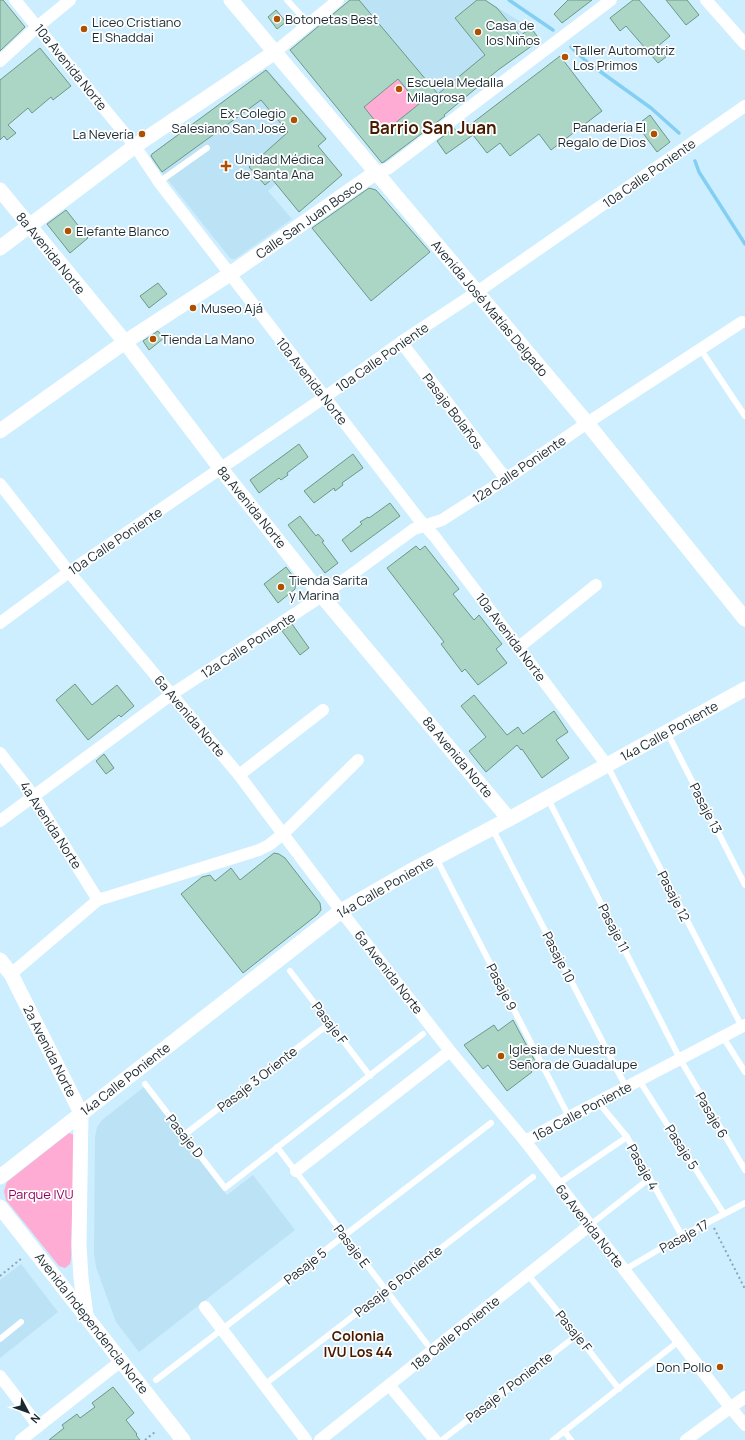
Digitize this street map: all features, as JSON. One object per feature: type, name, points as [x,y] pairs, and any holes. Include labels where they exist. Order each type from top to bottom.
[{"type":"street","name":"10a Avenida Norte","points":[[15,0],[135,146],[159,182],[424,526],[435,537],[607,765]]},
{"type":"street","points":[[0,60],[37,26],[70,0]]},
{"type":"street","name":"Avenida José Matías Delgado","points":[[231,0],[375,173],[587,423],[745,619]]},
{"type":"street","points":[[0,248],[135,146],[274,52],[338,0]]},
{"type":"street","name":"Calle San Juan Bosco","points":[[0,431],[125,342],[230,274],[375,173],[389,168],[611,0]]},
{"type":"street","points":[[706,0],[745,44]]},
{"type":"street","name":"10a Calle Poniente","points":[[0,622],[69,572],[325,397],[401,342],[477,292],[745,106]]},
{"type":"street","name":"8a Avenida Norte","points":[[0,190],[125,342],[221,469],[322,596],[509,819]]},
{"type":"street","name":"12a Calle Poniente","points":[[0,821],[33,795],[172,694],[322,596],[414,529],[442,520],[742,322]]},
{"type":"street","name":"Pasaje Bolaños","points":[[401,342],[506,479]]},
{"type":"street","name":"6a Avenida Norte","points":[[0,484],[69,572],[239,775],[341,911],[450,1051],[526,1141],[745,1425]]},
{"type":"street","points":[[519,647],[596,584]]},
{"type":"street","name":"14a Calle Poniente","points":[[0,1177],[341,911],[407,873],[509,819],[745,689]]},
{"type":"street","points":[[239,775],[323,710]]},
{"type":"street","name":"4a Avenida Norte","points":[[0,753],[33,795],[98,900]]},
{"type":"street","points":[[12,974],[98,900],[259,850],[269,845],[283,834],[358,760]]},
{"type":"street","name":"2a Avenida Norte","points":[[0,960],[12,974],[81,1114],[79,1245],[81,1278],[86,1315]]},
{"type":"street","name":"16a Calle Poniente","points":[[526,1141],[569,1116],[744,1026]]},
{"type":"street","points":[[296,1171],[450,1051]]},
{"type":"street","name":"Avenida Independencia Norte","points":[[0,1207],[183,1440]]},
{"type":"street","name":"18a Calle Poniente","points":[[320,1440],[590,1225]]},
{"type":"street","points":[[205,1306],[306,1440]]},
{"type":"street","points":[[21,1440],[121,1361]]},
{"type":"street","points":[[0,1376],[33,1418],[38,1427]]},
{"type":"street","points":[[390,1385],[435,1440]]},
{"type":"street","points":[[686,1440],[745,1397]]},
{"type":"lane","points":[[287,0],[309,24]]},
{"type":"lane","points":[[159,182],[207,148]]},
{"type":"lane","points":[[701,350],[745,416]]},
{"type":"lane","name":"Pasaje 13","points":[[668,732],[745,885]]},
{"type":"lane","name":"Pasaje 12","points":[[607,765],[744,1026]]},
{"type":"lane","name":"Pasaje 11","points":[[547,797],[680,1059]]},
{"type":"lane","name":"Pasaje 10","points":[[492,828],[626,1087]]},
{"type":"lane","name":"Pasaje 9","points":[[436,858],[569,1116]]},
{"type":"lane","name":"Pasaje F","points":[[290,971],[370,1076]]},
{"type":"lane","name":"Pasaje 3 Oriente","points":[[184,1135],[330,1023]]},
{"type":"lane","points":[[277,1148],[423,1034]]},
{"type":"lane","points":[[724,1037],[745,1072]]},
{"type":"lane","name":"Pasaje 6","points":[[680,1059],[745,1170]]},
{"type":"lane","name":"Pasaje 5","points":[[639,1080],[724,1214]]},
{"type":"lane","name":"Pasaje D","points":[[145,1084],[225,1188],[277,1148]]},
{"type":"lane","name":"Pasaje 4","points":[[598,1102],[627,1137],[682,1236]]},
{"type":"lane","name":"Pasaje 5","points":[[156,1380],[492,1122]]},
{"type":"lane","points":[[558,1184],[627,1137]]},
{"type":"lane","name":"Pasaje E","points":[[277,1148],[427,1344]]},
{"type":"lane","name":"Pasaje 6 Poniente","points":[[264,1385],[533,1177]]},
{"type":"lane","points":[[590,1225],[650,1178]]},
{"type":"lane","name":"Pasaje 17","points":[[624,1270],[682,1236],[745,1203]]},
{"type":"lane","name":"Pasaje F","points":[[528,1275],[619,1389]]},
{"type":"lane","points":[[0,1339],[21,1322]]},
{"type":"lane","name":"Pasaje 7 Poniente","points":[[442,1440],[577,1335]]},
{"type":"lane","points":[[553,1440],[679,1341]]},
{"type":"lane","points":[[564,1431],[571,1440]]},
{"type":"path","points":[[710,1221],[745,1289]]},
{"type":"path","points":[[0,1276],[22,1258]]},
{"type":"path","points":[[145,1440],[155,1432]]},
{"type":"shaded area","name":"Escuela Medalla Milagrosa","points":[[351,0],[485,0],[531,28],[540,39],[498,70],[383,164],[290,50]]},
{"type":"shaded area","name":"Unidad Médica de Santa Ana","points":[[267,69],[327,138],[268,191],[292,219],[235,259],[232,259],[152,160],[151,156]]},
{"type":"shaded area","points":[[144,1087],[227,1195],[253,1175],[295,1230],[139,1352],[116,1322],[96,1267],[94,1254],[95,1137],[97,1127],[102,1120]]},
{"type":"shaded area","points":[[21,1264],[58,1312],[0,1358],[0,1280]]},
{"type":"green space","points":[[398,79],[419,104],[384,132],[364,107]]},
{"type":"green space","name":"Parque IVU","points":[[69,1133],[74,1135],[71,1260],[70,1264],[65,1268],[59,1266],[6,1200],[4,1191],[7,1182]]},
{"type":"building","points":[[0,0],[3,0],[25,27],[0,51]]},
{"type":"building","name":"Escuela Medalla Milagrosa","points":[[350,0],[359,0],[438,94],[485,55],[455,18],[477,0],[485,0],[497,8],[520,36],[531,28],[540,40],[498,70],[444,115],[445,116],[382,163],[290,50]],"holes":[[[398,79],[419,104],[384,132],[364,107]]]},
{"type":"building","points":[[568,0],[592,0],[562,23],[554,14]]},
{"type":"building","points":[[633,0],[639,0],[670,36],[657,47],[666,57],[658,63],[626,26],[620,31],[610,18]]},
{"type":"building","points":[[666,0],[687,0],[699,15],[686,25]]},
{"type":"building","name":"Botonetas Best","points":[[276,10],[286,22],[277,29],[268,17]]},
{"type":"building","points":[[40,48],[71,86],[53,100],[51,97],[32,113],[28,108],[8,125],[16,133],[7,140],[4,136],[0,140],[0,80]]},
{"type":"building","points":[[560,56],[602,111],[551,150],[539,134],[510,156],[500,143],[487,153],[473,135],[446,154],[437,141],[454,128],[458,134]]},
{"type":"building","points":[[266,70],[326,139],[318,146],[342,175],[299,212],[272,179],[265,185],[249,167],[288,132],[261,100],[162,172],[151,156]]},
{"type":"building","name":"Panadería El Regalo de Dios","points":[[650,115],[670,142],[657,152],[637,125]]},
{"type":"building","points":[[369,188],[376,190],[430,252],[371,301],[312,228]]},
{"type":"building","name":"Elefante Blanco","points":[[66,210],[88,238],[70,253],[47,224]]},
{"type":"building","points":[[158,283],[167,294],[149,308],[140,296]]},
{"type":"building","name":"Tienda La Mano","points":[[158,331],[164,338],[149,350],[143,341]]},
{"type":"building","points":[[299,444],[308,457],[287,473],[288,475],[281,480],[279,478],[259,493],[250,480]]},
{"type":"building","points":[[353,454],[363,468],[342,483],[343,485],[335,491],[334,488],[314,503],[304,491]]},
{"type":"building","points":[[390,503],[400,516],[351,552],[342,540],[362,524],[360,522],[368,517],[369,518]]},
{"type":"building","points":[[300,516],[316,536],[318,534],[324,541],[322,542],[338,563],[325,573],[288,525]]},
{"type":"building","points":[[416,546],[420,550],[425,546],[459,589],[453,594],[474,620],[479,615],[502,644],[496,649],[507,663],[478,685],[465,669],[462,672],[441,644],[444,642],[387,568]]},
{"type":"building","name":"Tienda Sarita y Marina","points":[[286,567],[296,580],[295,589],[278,603],[264,584]]},
{"type":"building","points":[[292,624],[309,648],[300,655],[282,631]]},
{"type":"building","points":[[75,684],[92,705],[117,685],[134,706],[121,717],[119,715],[88,740],[56,700]]},
{"type":"building","points":[[474,695],[507,735],[518,727],[523,734],[554,711],[568,732],[556,740],[569,758],[542,778],[522,749],[521,750],[517,745],[486,772],[469,751],[486,737],[461,706]]},
{"type":"building","points":[[104,754],[114,768],[106,774],[96,761]]},
{"type":"building","points":[[274,853],[285,858],[320,903],[321,910],[317,915],[243,973],[181,894],[202,877],[210,875],[215,881],[231,868],[240,880]]},
{"type":"building","name":"Iglesia de Nuestra Señora de Guadalupe","points":[[513,1020],[535,1061],[528,1067],[532,1072],[507,1091],[488,1065],[483,1069],[464,1045],[494,1025],[498,1031]]},
{"type":"building","points":[[113,1387],[134,1413],[126,1420],[140,1440],[49,1440],[64,1428],[62,1425],[77,1414],[80,1418],[95,1407],[92,1403]]},
{"type":"waterway","points":[[509,0],[553,30]]},
{"type":"waterway","points":[[571,47],[587,62],[651,108],[679,133]]},
{"type":"waterway","points":[[695,161],[699,172],[745,244]]},
{"type":"place","name":"Botonetas Best","points":[[277,19]]},
{"type":"place","name":"Liceo Cristiano El Shaddai","points":[[84,29]]},
{"type":"place","name":"Casa de los Niños","points":[[478,32]]},
{"type":"place","name":"Taller Automotriz Los Primos","points":[[565,57]]},
{"type":"place","name":"Escuela Medalla Milagrosa","points":[[399,89]]},
{"type":"place","name":"Ex-Colegio Salesiano San José","points":[[294,120]]},
{"type":"place","name":"La Nevería","points":[[142,134]]},
{"type":"place","name":"Panadería El Regalo de Dios","points":[[654,134]]},
{"type":"place","name":"Unidad Médica de Santa Ana","points":[[226,166]]},
{"type":"place","name":"Elefante Blanco","points":[[68,231]]},
{"type":"place","name":"Museo Ajá","points":[[193,308]]},
{"type":"place","name":"Tienda La Mano","points":[[153,339]]},
{"type":"place","name":"Tienda Sarita y Marina","points":[[281,587]]},
{"type":"place","name":"Iglesia de Nuestra Señora de Guadalupe","points":[[501,1056]]},
{"type":"place","name":"Don Pollo","points":[[720,1367]]},
{"type":"district","name":"Barrio San Juan","points":[[433,128]]},
{"type":"district","name":"Colonia IVU Los 44","points":[[358,1344]]}]
